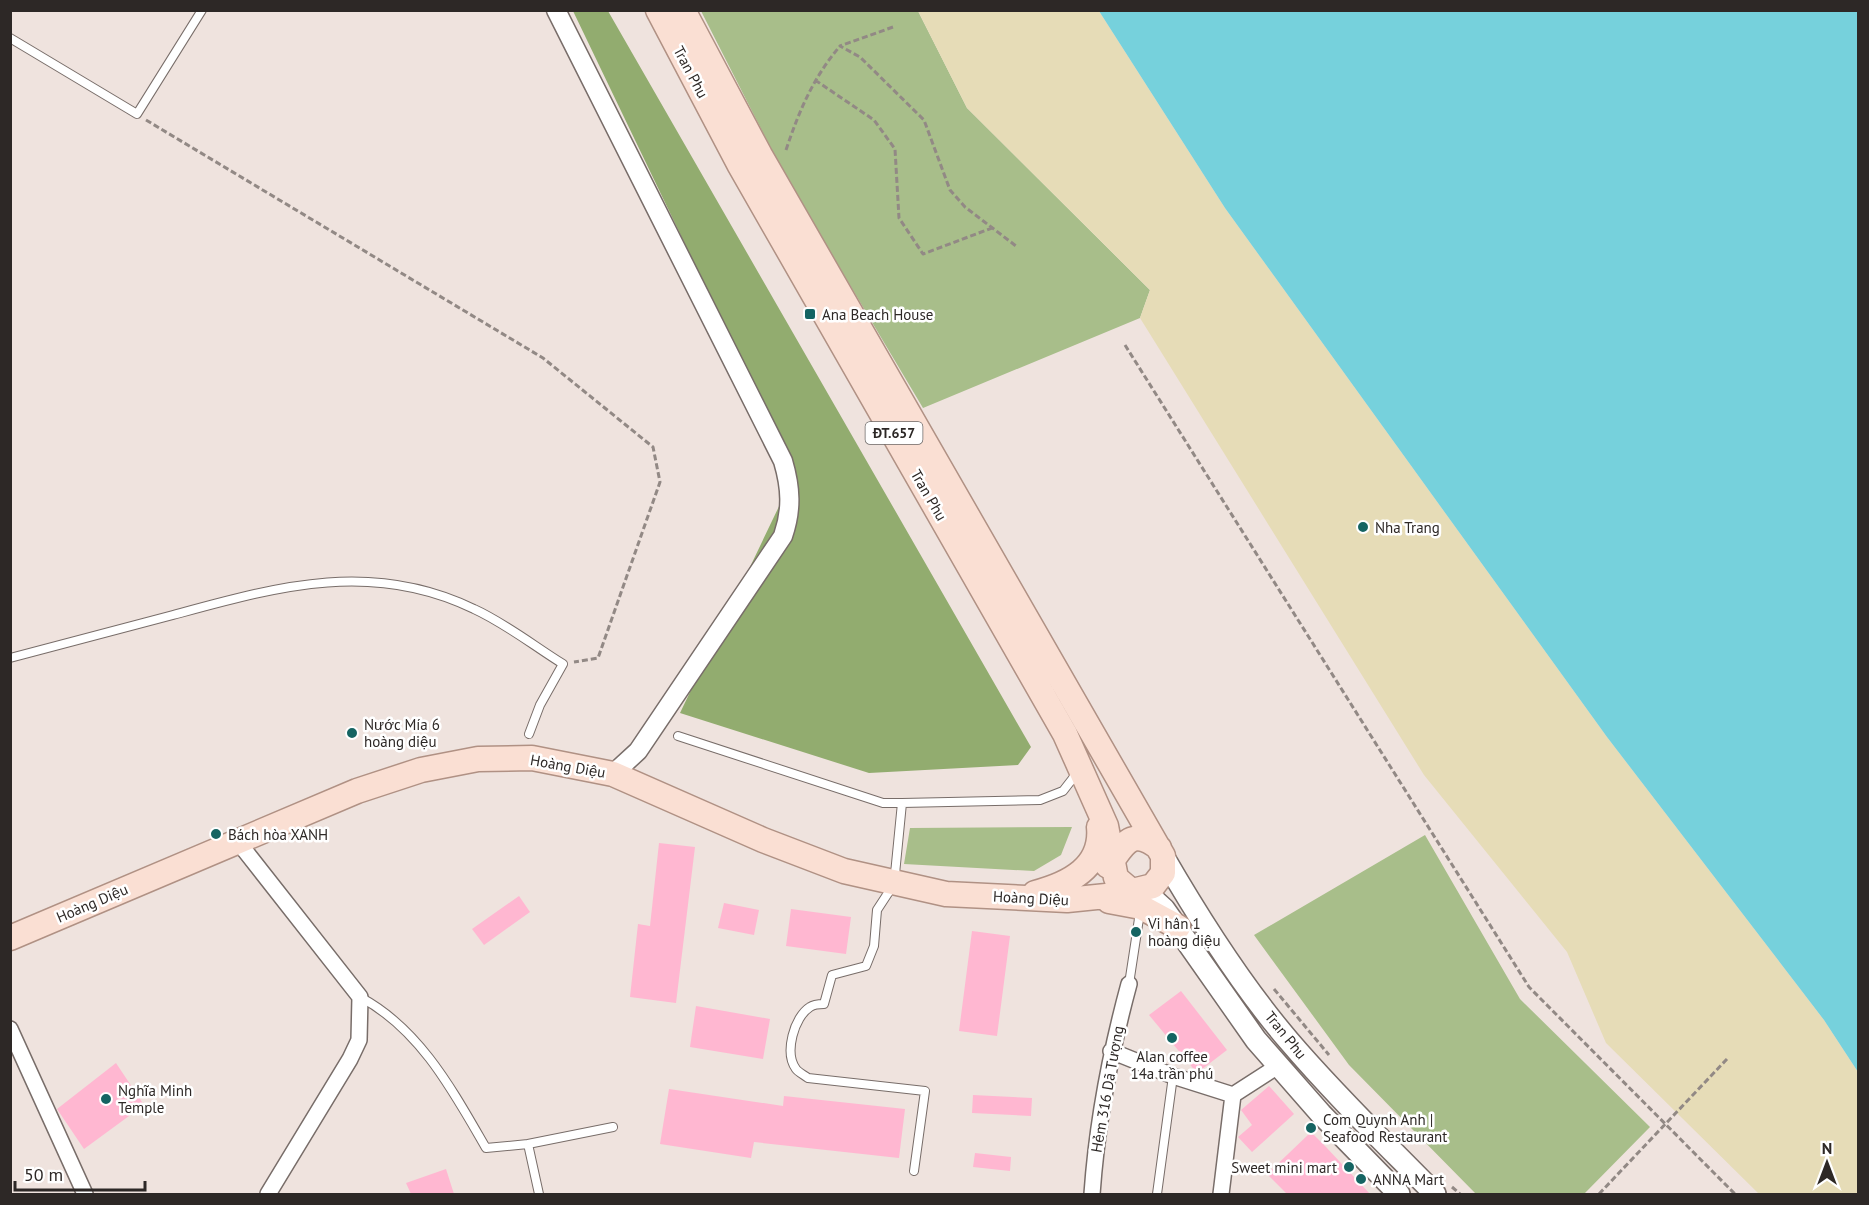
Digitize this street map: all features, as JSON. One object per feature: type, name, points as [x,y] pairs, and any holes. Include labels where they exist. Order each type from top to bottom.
[{"type":"main road","name":"Tran Phu","points":[[658,10],[739,164],[1065,734],[1111,841],[1112,862]]},
{"type":"main road","name":"Tran Phu","points":[[683,10],[760,155],[1196,913],[1288,1040],[1329,1086],[1435,1194]]},
{"type":"main road","name":"Hoàng Diệu","points":[[10,938],[74,909],[239,843],[357,791],[421,770],[478,759],[532,758],[613,774],[795,853],[844,872],[894,884],[946,894],[1017,896],[1043,900],[1139,899]]},
{"type":"main road","points":[[1017,896],[1068,882],[1091,863],[1097,852],[1100,836],[1096,802]]},
{"type":"main road","points":[[1112,862],[1120,847],[1135,839],[1144,839],[1161,852],[1163,873],[1160,880],[1139,899],[1178,927]]},
{"type":"main road","name":"Hoàng Diệu","points":[[1017,896],[1052,892],[1085,882],[1101,874],[1112,862]]},
{"type":"main road","name":"ĐT.657","points":[[1112,862],[1113,871],[1121,885],[1139,899]]},
{"type":"main road","name":"Tran Phu","points":[[1178,927],[1232,1008],[1278,1066],[1399,1194]]},
{"type":"street","points":[[556,10],[783,462],[791,495],[790,517],[783,536],[638,751],[613,774]]},
{"type":"street","points":[[239,843],[360,997],[358,1040],[350,1059],[268,1194]]},
{"type":"street","name":"Hẻm 316 Dã Tượng","points":[[1092,1194],[1095,1149],[1111,1051],[1129,984]]},
{"type":"street","points":[[10,1029],[85,1194]]},
{"type":"street","points":[[1111,1051],[1173,1076],[1233,1095]]},
{"type":"street","points":[[1233,1095],[1278,1066]]},
{"type":"street","points":[[1221,1194],[1233,1095]]},
{"type":"lane","points":[[10,38],[136,114],[202,10]]},
{"type":"lane","points":[[10,658],[301,583],[345,579],[389,583],[430,593],[474,609],[563,664],[540,705],[529,734]]},
{"type":"lane","points":[[678,736],[883,803],[1040,800],[1063,791],[1076,777],[1079,765]]},
{"type":"lane","points":[[902,802],[894,884],[877,909],[874,946],[866,966],[832,975],[824,1004],[812,1005],[799,1017],[792,1041],[796,1070],[808,1078],[925,1090],[914,1171]]},
{"type":"lane","points":[[1129,984],[1139,899]]},
{"type":"lane","points":[[360,997],[396,1020],[452,1089],[486,1148],[528,1144],[613,1127]]},
{"type":"lane","points":[[1157,1194],[1173,1076]]},
{"type":"lane","points":[[528,1144],[539,1194]]},
{"type":"path","points":[[786,150],[802,102],[840,46],[892,27]]},
{"type":"path","points":[[840,46],[860,57],[924,120],[950,190],[965,207],[1016,246]]},
{"type":"path","points":[[815,80],[874,120],[895,149],[899,218],[923,254],[992,228]]},
{"type":"path","points":[[136,114],[543,358],[653,447],[660,482],[598,658],[563,664]]},
{"type":"path","points":[[1125,345],[1529,987],[1735,1194]]},
{"type":"path","points":[[1599,1194],[1727,1059]]},
{"type":"green space","points":[[573,11],[608,11],[1031,747],[1018,765],[869,773],[680,713],[795,473]]},
{"type":"green space","points":[[701,11],[918,11],[967,108],[1150,290],[1140,318],[923,408],[785,176]]},
{"type":"green space","points":[[1072,827],[1061,855],[1034,871],[904,864],[910,828]]},
{"type":"green space","points":[[1425,835],[1520,999],[1650,1127],[1584,1194],[1476,1194],[1349,1065],[1254,935]]},
{"type":"sand","name":"Nha Trang","points":[[918,11],[1099,11],[1225,208],[1607,737],[1824,1020],[1858,1072],[1858,1194],[1759,1194],[1606,1043],[1567,952],[1424,775],[1140,318],[1150,290],[967,108]]},
{"type":"water","points":[[1099,11],[1858,11],[1858,1072],[1824,1020],[1607,737],[1225,208]]},
{"type":"building","points":[[659,843],[695,847],[676,1003],[630,997],[638,924],[650,926]]},
{"type":"building","points":[[519,896],[530,912],[484,945],[472,929]]},
{"type":"building","points":[[724,903],[759,910],[754,935],[718,928]]},
{"type":"building","points":[[791,909],[851,917],[846,954],[786,946]]},
{"type":"building","points":[[972,931],[1010,936],[997,1036],[959,1031]]},
{"type":"building","points":[[1181,991],[1227,1050],[1197,1073],[1149,1015]]},
{"type":"building","points":[[696,1006],[770,1019],[763,1059],[690,1047]]},
{"type":"building","points":[[116,1063],[144,1105],[84,1149],[57,1109]]},
{"type":"building","points":[[1269,1086],[1294,1114],[1252,1152],[1238,1137],[1252,1125],[1241,1110]]},
{"type":"building","points":[[669,1089],[783,1106],[784,1096],[905,1109],[899,1158],[754,1142],[751,1158],[660,1144]]},
{"type":"building","points":[[973,1095],[1032,1098],[1031,1116],[972,1113]]},
{"type":"building","points":[[1311,1132],[1370,1194],[1287,1194],[1267,1174]]},
{"type":"building","points":[[975,1153],[1011,1157],[1010,1171],[973,1167]]},
{"type":"building","points":[[446,1169],[454,1194],[411,1194],[406,1183]]},
{"type":"place","name":"Ana Beach House","points":[[810,314]]},
{"type":"place","name":"Nha Trang","points":[[1363,527]]},
{"type":"place","name":"Nước Mía 6 hoàng diệu","points":[[352,733]]},
{"type":"place","name":"Bách hòa XANH","points":[[216,834]]},
{"type":"place","name":"Vi hân 1 hoàng diệu","points":[[1136,932]]},
{"type":"place","name":"Alan coffee 14a trần phú","points":[[1172,1038]]},
{"type":"place","name":"Nghĩa Minh Temple","points":[[106,1099]]},
{"type":"place","name":"Com Quynh Anh | Seafood Restaurant","points":[[1311,1128]]},
{"type":"place","name":"Sweet mini mart","points":[[1349,1167]]},
{"type":"place","name":"ANNA Mart","points":[[1361,1179]]}]
